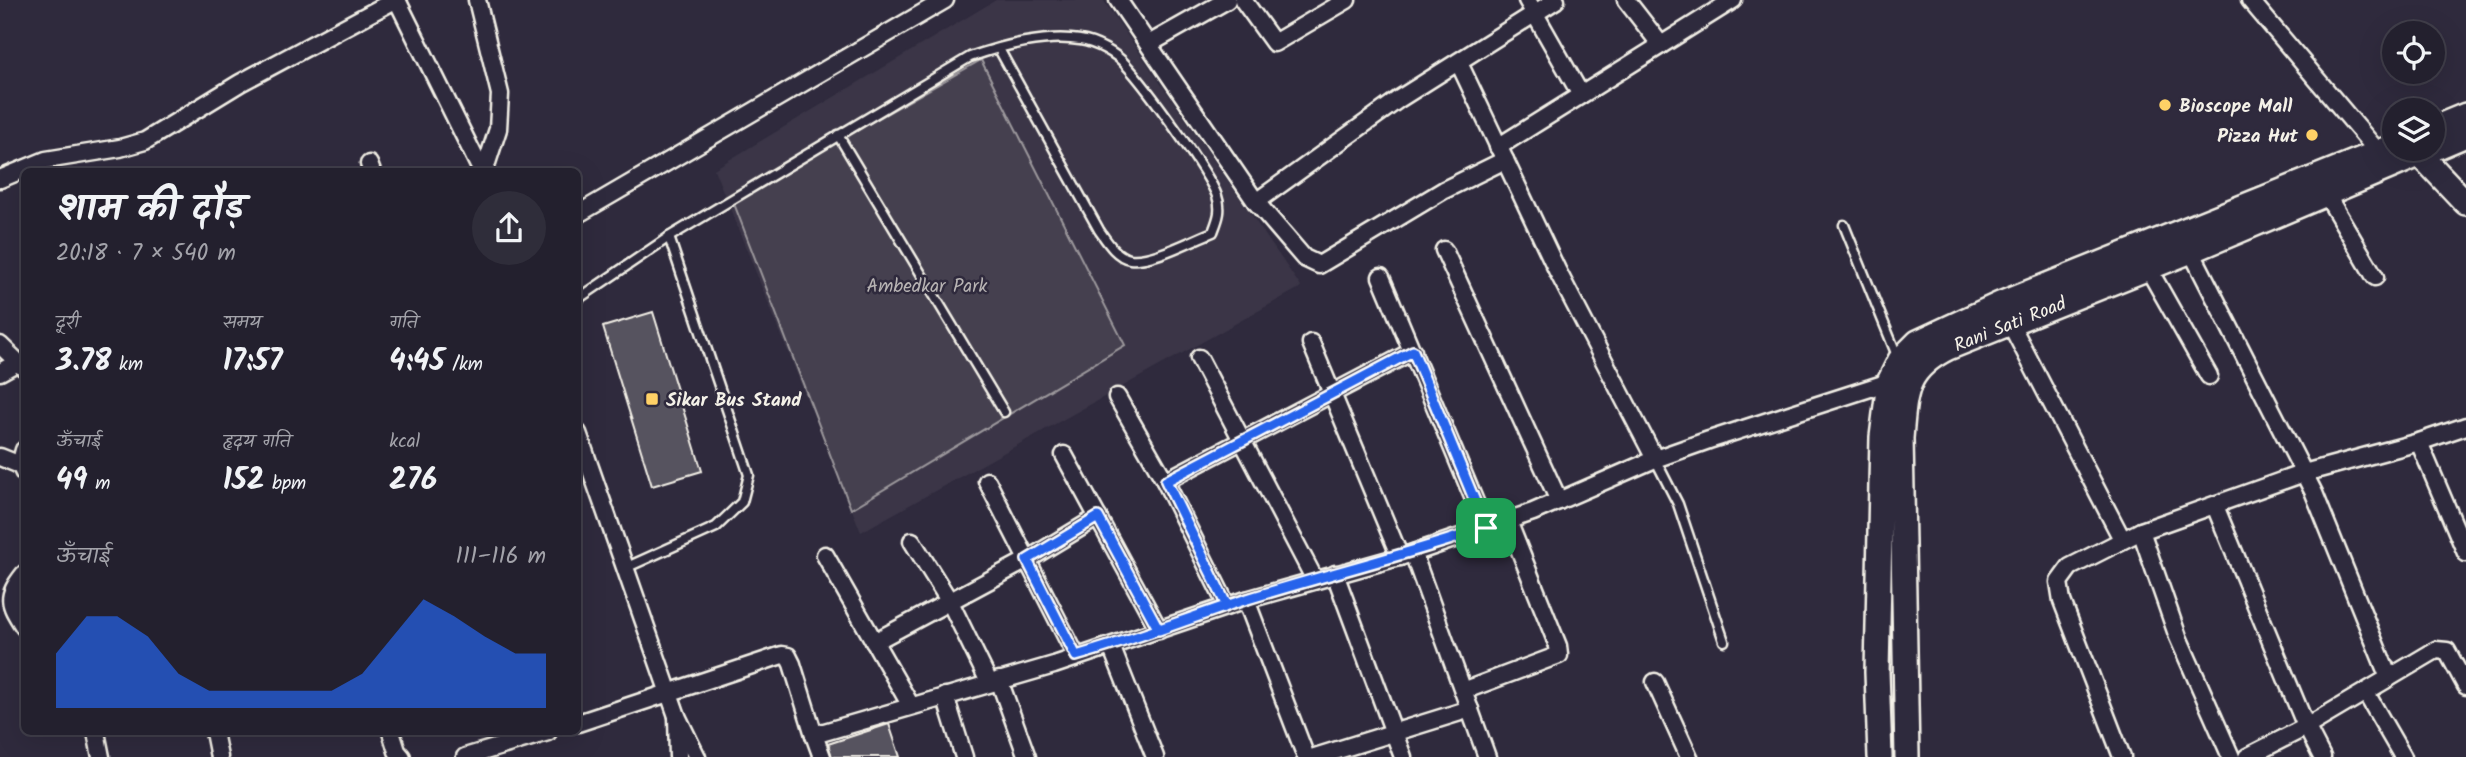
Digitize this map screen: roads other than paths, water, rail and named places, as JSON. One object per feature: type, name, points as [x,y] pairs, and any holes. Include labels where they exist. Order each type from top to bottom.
[{"type":"street","points":[[27,168],[46,160],[120,148],[145,141],[240,83],[396,0],[481,168]]},
{"type":"street","points":[[477,0],[500,94],[498,129],[484,168]]},
{"type":"street","points":[[581,212],[946,0]]},
{"type":"street","points":[[1118,0],[1256,201],[1304,258],[1319,265],[1502,153],[1581,95],[1733,0]]},
{"type":"street","points":[[1149,44],[1227,0]]},
{"type":"street","points":[[1242,0],[1275,43],[1347,0]]},
{"type":"street","points":[[1256,201],[1357,127],[1459,63],[1531,7],[1556,0]]},
{"type":"street","points":[[1626,0],[1661,45]]},
{"type":"street","points":[[2250,0],[2382,148]]},
{"type":"street","points":[[1531,7],[1581,95]]},
{"type":"street","points":[[1459,63],[1557,270],[1655,459]]},
{"type":"street","points":[[2445,124],[2466,115]]},
{"type":"street","name":"Rani Sati Road","points":[[2445,142],[2466,135]]},
{"type":"street","points":[[1880,757],[1877,672],[1891,438],[1889,383],[1900,360],[1918,342],[2005,313],[2382,157]]},
{"type":"street","name":"Rani Sati Road","points":[[1907,757],[1891,438],[1915,371],[1929,358],[2005,313],[2148,268],[2191,251],[2326,194],[2382,159]]},
{"type":"street","points":[[2426,161],[2466,203]]},
{"type":"street","points":[[0,179],[21,170]]},
{"type":"street","points":[[2326,194],[2375,277]]},
{"type":"street","points":[[1444,250],[1559,501]]},
{"type":"street","points":[[2191,251],[2304,473],[2389,678]]},
{"type":"street","points":[[2148,268],[2209,376]]},
{"type":"street","points":[[1381,277],[1486,528]]},
{"type":"street","points":[[2005,313],[2122,539]]},
{"type":"street","points":[[1311,343],[1407,555],[1487,757]]},
{"type":"street","points":[[0,345],[21,365],[0,372]]},
{"type":"street","points":[[1166,481],[1413,351]]},
{"type":"street","points":[[1199,358],[1244,438],[1315,580]]},
{"type":"street","points":[[814,735],[1111,646],[1246,600],[1407,555],[1508,521],[1655,459],[1889,383]]},
{"type":"street","points":[[1117,397],[1166,481],[1227,606]]},
{"type":"street","points":[[2122,757],[2062,601],[2059,582],[2070,566],[2141,530],[2216,506],[2304,473],[2420,442],[2466,426]]},
{"type":"street","points":[[581,442],[623,569],[677,716],[697,757]]},
{"type":"street","points":[[2420,442],[2466,553]]},
{"type":"street","points":[[1064,455],[1159,630]]},
{"type":"street","points":[[0,457],[21,462]]},
{"type":"street","points":[[987,481],[1076,656]]},
{"type":"street","points":[[2216,506],[2306,727],[2322,757]]},
{"type":"street","points":[[874,642],[1027,560],[1098,517]]},
{"type":"street","points":[[1463,691],[1559,655],[1558,646],[1508,521]]},
{"type":"street","points":[[2141,530],[2178,637],[2231,757]]},
{"type":"street","points":[[912,541],[994,681],[1027,757]]},
{"type":"street","points":[[825,555],[911,706]]},
{"type":"street","points":[[1335,574],[1403,757]]},
{"type":"street","points":[[21,580],[10,598],[11,607],[21,622]]},
{"type":"street","points":[[1246,600],[1306,757]]},
{"type":"street","points":[[1111,646],[1155,757]]},
{"type":"street","points":[[2247,757],[2442,650],[2447,652],[2466,686]]},
{"type":"street","points":[[581,722],[777,656],[788,656],[822,757]]},
{"type":"street","points":[[1655,682],[1689,757]]},
{"type":"street","points":[[2366,693],[2403,757]]},
{"type":"street","points":[[945,696],[964,757]]},
{"type":"street","points":[[1315,757],[1470,709]]},
{"type":"street","points":[[677,716],[678,757]]},
{"type":"street","points":[[97,735],[101,757]]},
{"type":"street","points":[[215,735],[219,757]]},
{"type":"street","points":[[392,735],[402,757]]},
{"type":"street","points":[[492,735],[496,748]]},
{"type":"street","points":[[465,757],[538,735]]},
{"type":"lane","points":[[581,297],[669,237],[970,58],[999,49],[1052,40],[1081,40],[1106,50],[1126,64],[1203,171],[1217,195],[1220,214],[1213,232],[1148,257],[1128,259],[1112,248],[1099,230],[999,49]]},
{"type":"lane","points":[[838,135],[1004,412]]},
{"type":"lane","points":[[1844,225],[1900,360]]},
{"type":"lane","points":[[623,569],[716,527],[742,502],[749,475],[669,237]]},
{"type":"lane","points":[[1655,459],[1678,504],[1724,641]]},
{"type":"place","name":"Bioscope Mall","points":[[2165,105]]},
{"type":"place","name":"Pizza Hut","points":[[2312,135]]},
{"type":"place","name":"Sikar Bus Stand","points":[[652,399]]},
{"type":"park label","name":"Ambedkar Park","points":[[927,285]]}]
